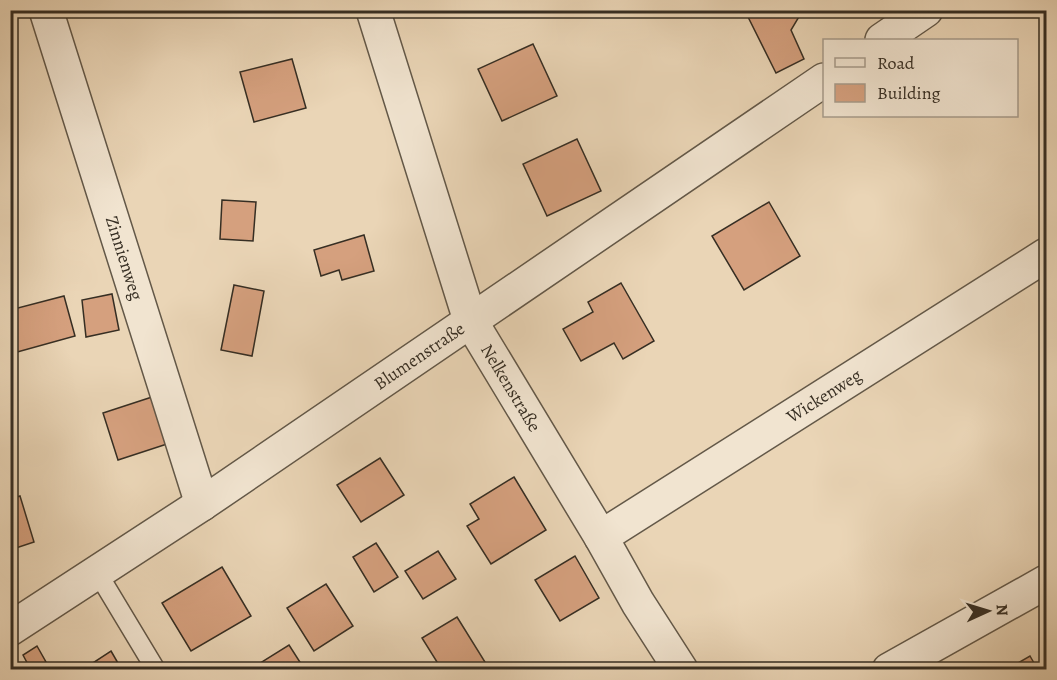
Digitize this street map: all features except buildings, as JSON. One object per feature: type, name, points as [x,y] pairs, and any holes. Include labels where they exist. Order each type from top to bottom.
[{"type":"street","name":"Zinnienweg","points":[[46,10],[202,504]]},
{"type":"street","name":"Nelkenstraße","points":[[373,10],[470,320],[601,537],[638,603],[681,669]]},
{"type":"street","points":[[883,39],[926,10]]},
{"type":"street","name":"Blumenstraße","points":[[10,629],[202,504],[823,81]]},
{"type":"street","name":"Wickenweg","points":[[601,537],[1047,255]]},
{"type":"street","points":[[889,669],[1047,582]]},
{"type":"lane","points":[[97,572],[156,669]]}]
